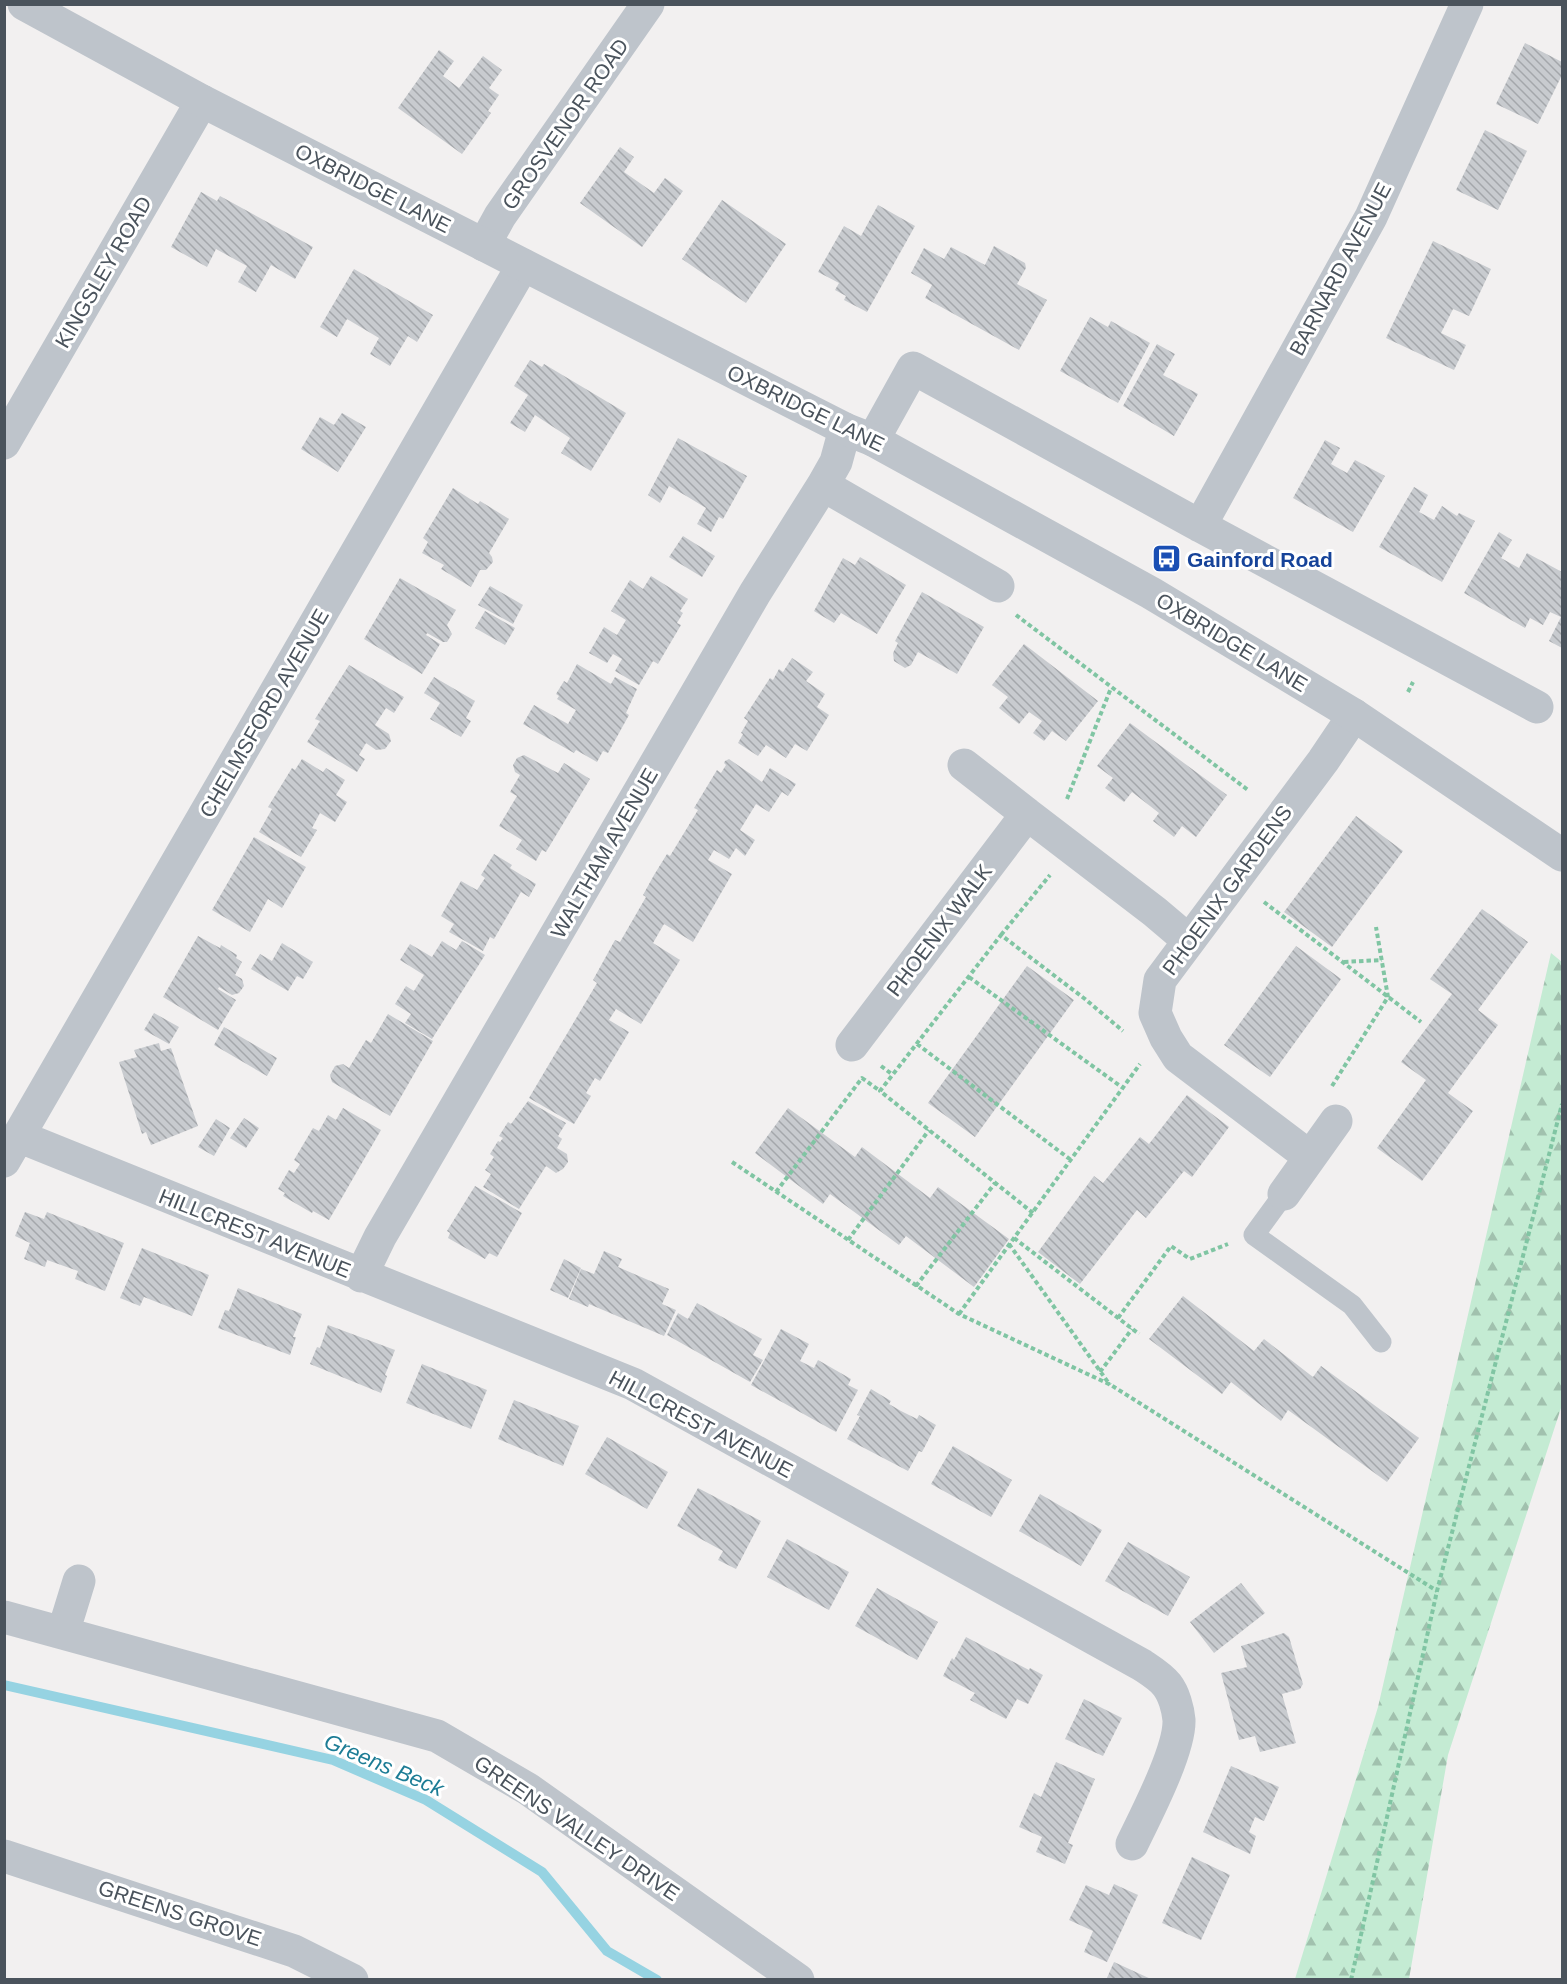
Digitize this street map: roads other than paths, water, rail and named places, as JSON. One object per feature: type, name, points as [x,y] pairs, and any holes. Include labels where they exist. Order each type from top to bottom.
[{"type":"street","name":"OXBRIDGE LANE","points":[[24,4],[202,101],[859,434],[1151,593],[1354,715],[1563,855]]},
{"type":"street","name":"GROSVENOR ROAD","points":[[483,245],[500,216],[648,4]]},
{"type":"street","name":"BARNARD AVENUE","points":[[1200,526],[1371,217],[1467,4]]},
{"type":"street","name":"KINGSLEY ROAD","points":[[4,443],[202,101]]},
{"type":"street","name":"CHELMSFORD AVENUE","points":[[11,1148],[523,265]]},
{"type":"street","points":[[859,434],[913,368],[1200,526],[1537,707]]},
{"type":"street","name":"WALTHAM AVENUE","points":[[361,1276],[380,1236],[755,593],[836,462],[859,434]]},
{"type":"street","points":[[823,485],[998,586]]},
{"type":"street","name":"PHOENIX GARDENS","points":[[1310,1157],[1178,1057],[1157,1045],[1155,1013],[1160,980],[1323,761],[1354,715]]},
{"type":"street","points":[[964,765],[1188,940]]},
{"type":"street","name":"PHOENIX WALK","points":[[852,1045],[1036,821]]},
{"type":"street","points":[[1284,1194],[1310,1157],[1332,1107]]},
{"type":"street","name":"HILLCREST AVENUE","points":[[11,1148],[361,1276],[633,1384],[1129,1658],[1156,1675],[1168,1686],[1179,1720],[1178,1736],[1154,1798],[1132,1844]]},
{"type":"street","points":[[63,1633],[79,1581]]},
{"type":"street","name":"GREENS VALLEY DRIVE","points":[[4,1617],[437,1736],[528,1789],[798,1980]]},
{"type":"street","name":"GREENS GROVE","points":[[4,1856],[294,1951],[352,1980]]},
{"type":"lane","points":[[1284,1194],[1254,1235],[1352,1305],[1381,1342]]},
{"type":"waterway","name":"Greens Beck","points":[[4,1685],[333,1760],[426,1800],[542,1872],[607,1951],[657,1980]]},
{"type":"place","name":"Gainford Road","points":[[1166,559]]}]
